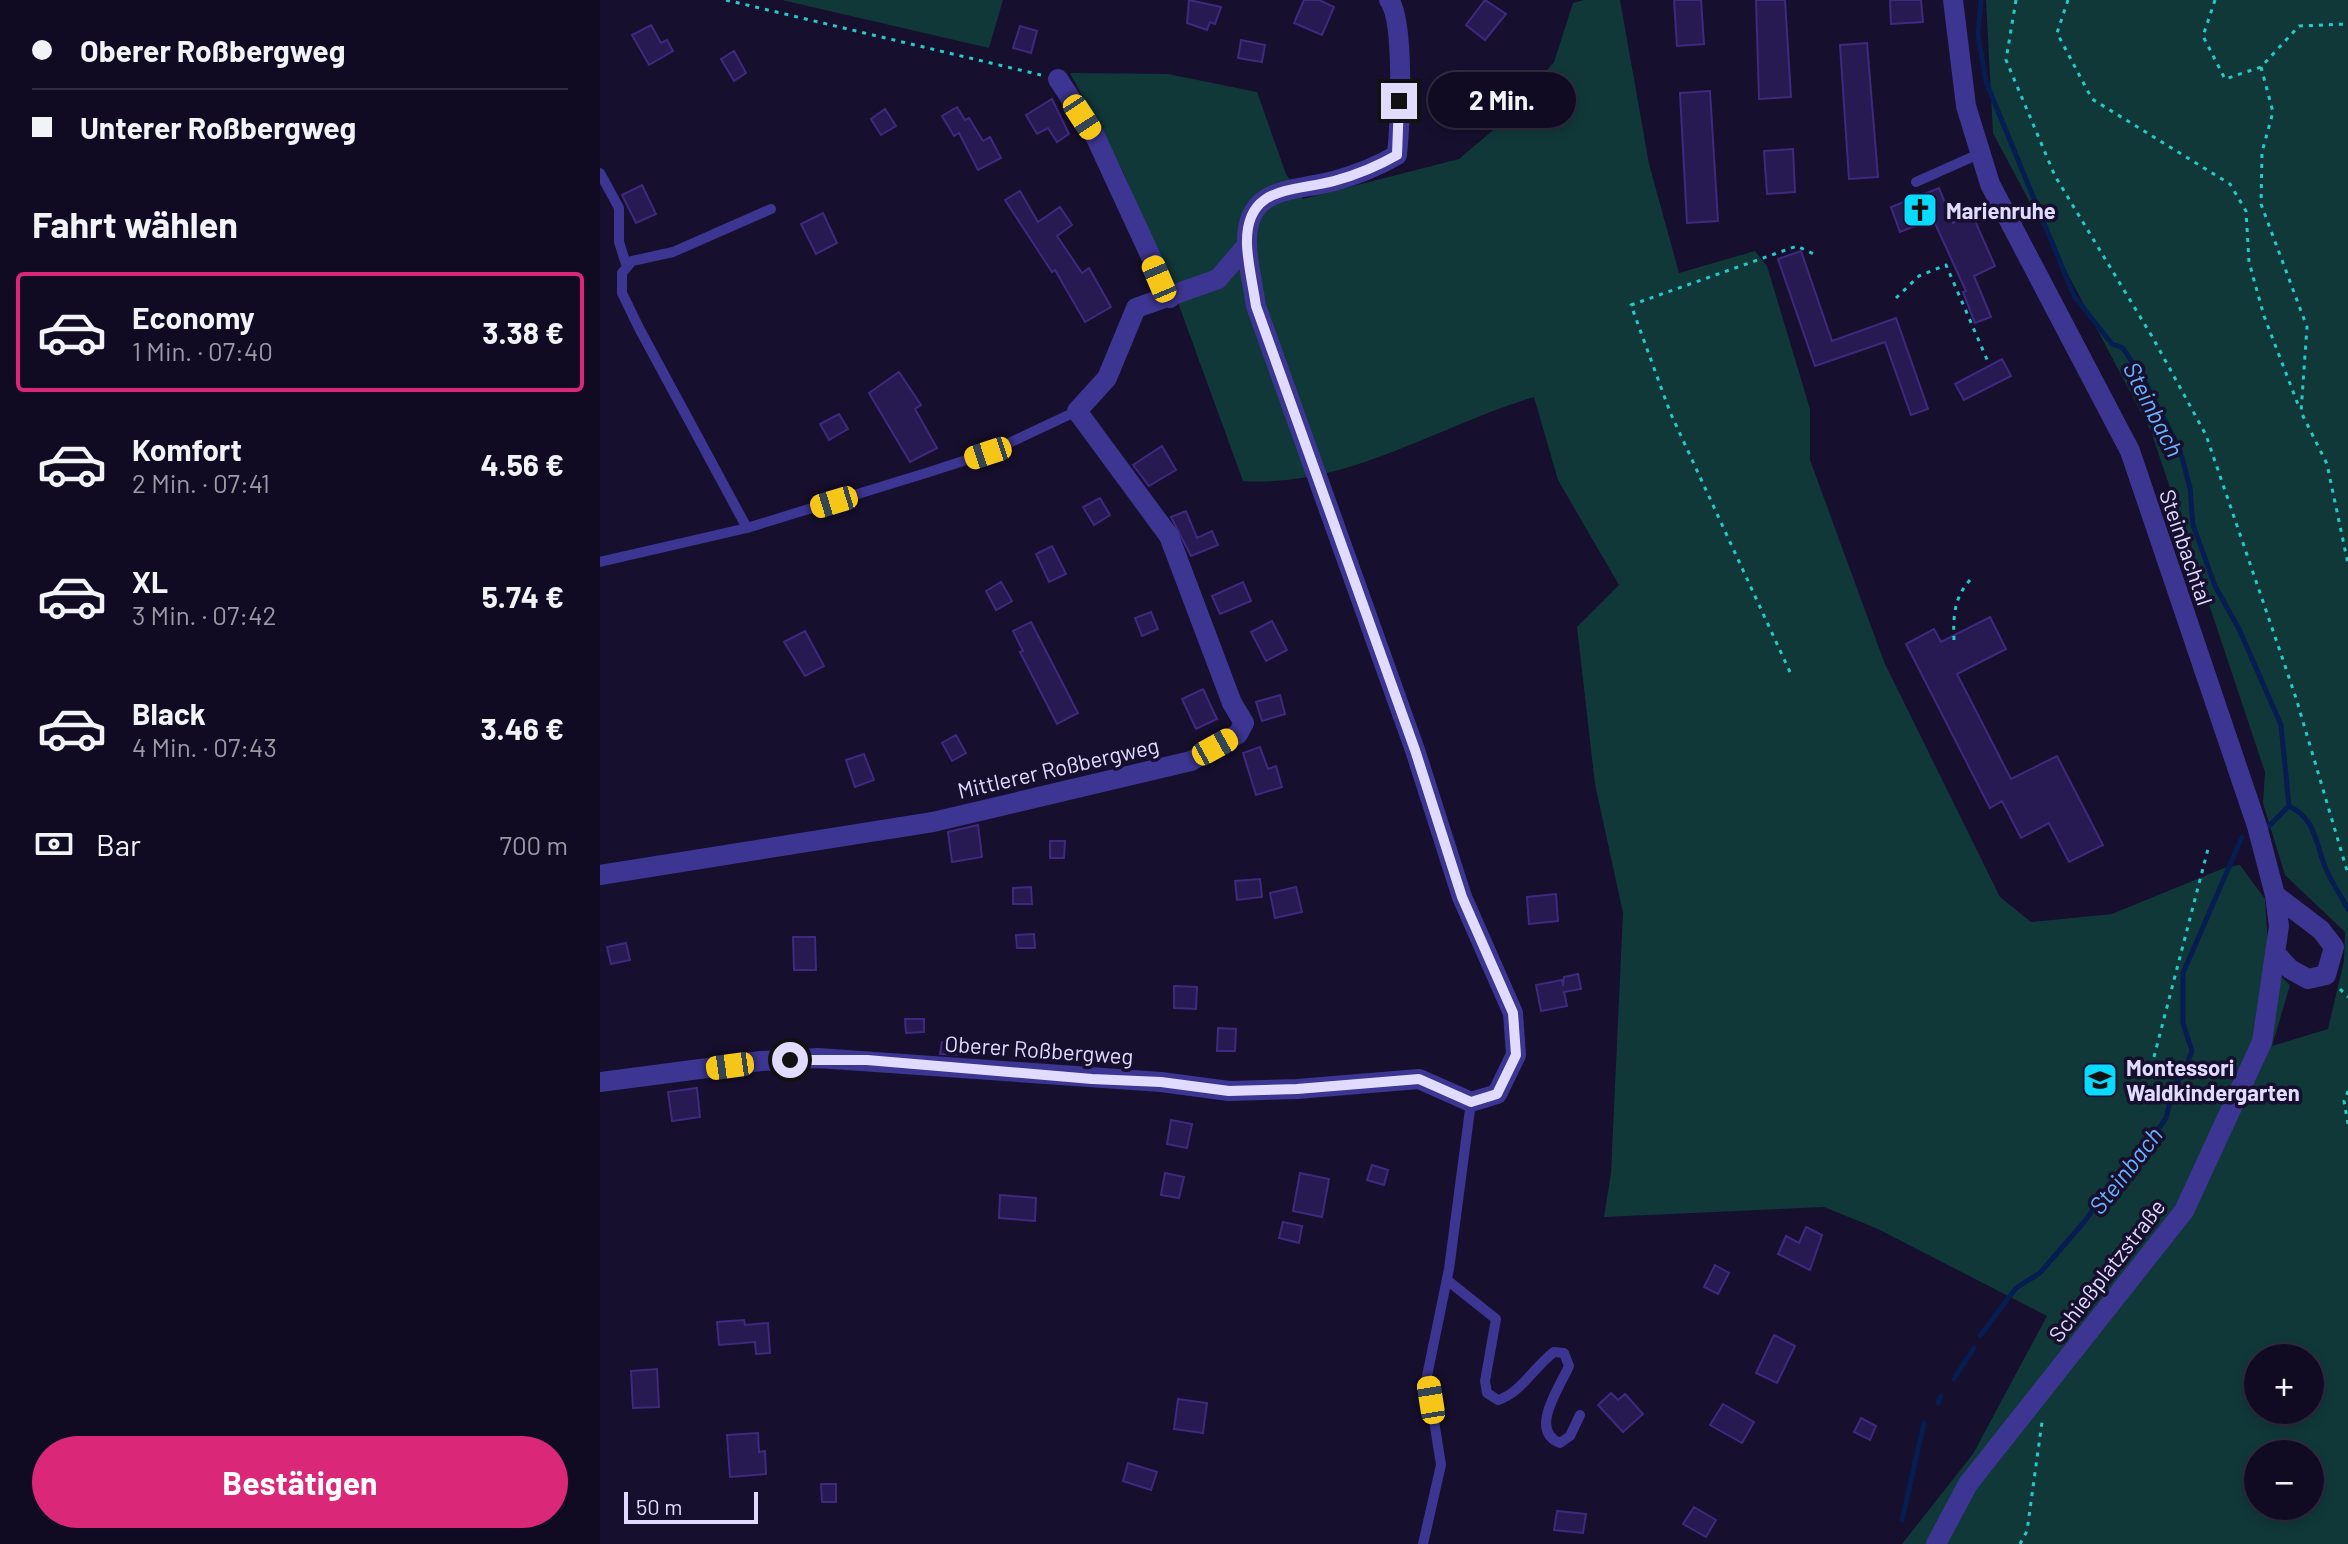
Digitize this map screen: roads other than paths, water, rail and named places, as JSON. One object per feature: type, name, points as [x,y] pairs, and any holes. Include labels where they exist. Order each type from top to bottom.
[{"type":"street","points":[[1389,0],[1394,6],[1399,42],[1397,155],[1378,166],[1333,181],[1284,190],[1261,202],[1253,210],[1247,245],[1256,306],[1415,750],[1462,897],[1513,1013],[1516,1055],[1497,1094],[1471,1102]]},
{"type":"street","name":"Steinbachtal","points":[[1953,0],[1966,106],[1990,184],[2130,451],[2257,826],[2275,895],[2276,954]]},
{"type":"street","points":[[1058,79],[1095,136],[1170,298]]},
{"type":"street","points":[[1077,411],[1107,378],[1136,308],[1218,279],[1247,245]]},
{"type":"street","name":"Mittlerer Roßbergweg","points":[[600,875],[933,822],[1191,761],[1238,734],[1244,723],[1232,703],[1169,536],[1077,411]]},
{"type":"street","points":[[2275,895],[2321,930],[2334,947],[2326,975],[2308,979],[2290,969],[2276,954]]},
{"type":"street","name":"Schießplatzstraße","points":[[1936,1544],[1968,1484],[2184,1211],[2262,1042],[2276,954]]},
{"type":"street","name":"Oberer Roßbergweg","points":[[600,1082],[818,1058],[1161,1082],[1229,1091],[1419,1079],[1471,1102]]},
{"type":"lane","points":[[1916,182],[1981,153]]},
{"type":"lane","points":[[600,173],[619,208],[619,242],[627,267]]},
{"type":"lane","points":[[747,528],[622,293],[622,273],[632,261],[673,252],[771,209]]},
{"type":"lane","points":[[600,562],[747,528],[988,453],[1077,411]]},
{"type":"lane","points":[[1423,1544],[1441,1465],[1427,1376],[1447,1280],[1471,1102]]},
{"type":"lane","points":[[1447,1280],[1496,1319],[1485,1381],[1487,1393],[1498,1400],[1508,1397],[1540,1362],[1554,1352],[1564,1353],[1569,1366],[1546,1417],[1545,1430],[1551,1439],[1560,1443],[1570,1436],[1580,1415]]},
{"type":"waterway","name":"Steinbach","points":[[1981,0],[1978,35],[1986,82],[2074,296],[2112,344],[2123,348],[2145,382],[2180,450],[2190,488],[2193,525],[2215,586],[2239,629],[2281,725],[2289,806],[2267,828]]},
{"type":"waterway","points":[[2289,806],[2310,825],[2326,869],[2348,909]]},
{"type":"waterway","name":"Steinbach","points":[[1980,1336],[2016,1288],[2040,1273],[2109,1188],[2138,1159],[2166,1118],[2174,1085],[2183,1075],[2192,1051],[2183,1023],[2183,973],[2242,837]]},
{"type":"waterway","name":"Steinbach","points":[[1954,1379],[1974,1348]]},
{"type":"waterway","name":"Steinbach","points":[[1938,1403],[1941,1396]]},
{"type":"waterway","name":"Steinbach","points":[[1902,1520],[1924,1423]]},
{"type":"place","name":"Marienruhe","points":[[1920,210]]},
{"type":"place","name":"Montessori Waldkindergarten","points":[[2100,1080]]}]
